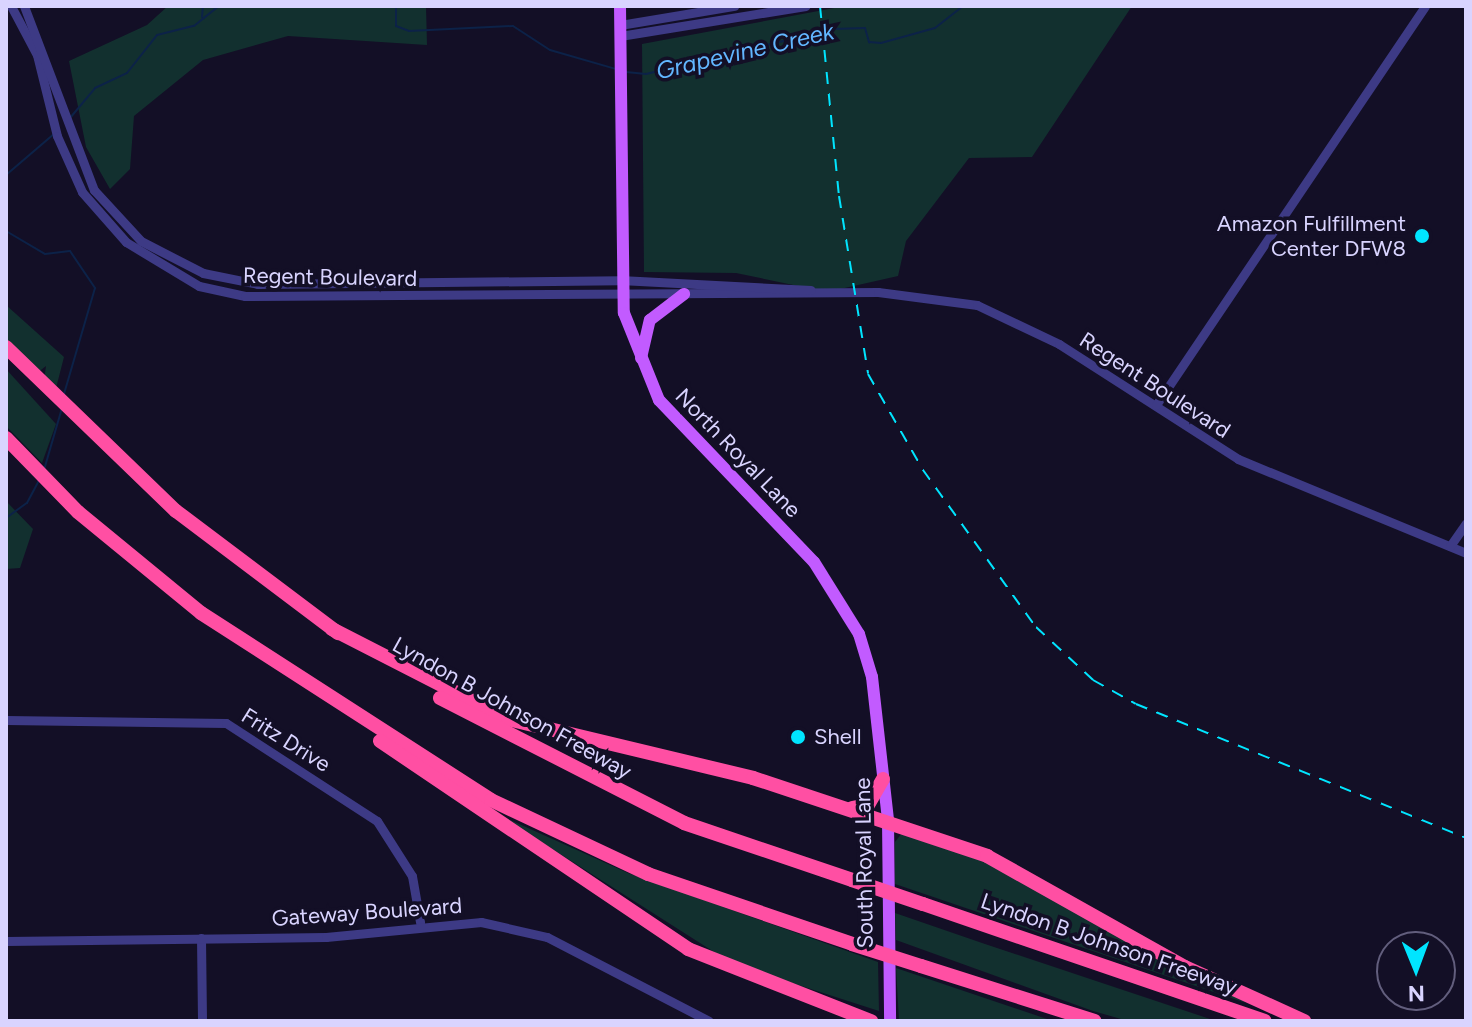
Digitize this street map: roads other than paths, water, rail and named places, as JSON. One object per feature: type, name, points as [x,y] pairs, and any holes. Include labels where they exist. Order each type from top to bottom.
[{"type":"highway","name":"Lyndon B Johnson Freeway","points":[[6,347],[39,384],[105,447],[332,629],[454,707],[627,798],[852,880],[1264,1021]]},
{"type":"highway","points":[[11,444],[78,512],[282,671],[670,939],[871,1021]]},
{"type":"highway","points":[[332,629],[508,719],[849,808],[1008,866],[1185,967],[1304,1021]]},
{"type":"highway","points":[[282,671],[529,822],[648,874],[852,944],[1094,1021]]},
{"type":"highway","points":[[849,808],[868,805],[883,779]]},
{"type":"main road","name":"North Royal Lane","points":[[620,6],[620,280],[641,366],[679,427],[828,580],[859,634],[878,718]]},
{"type":"main road","points":[[641,366],[650,320],[684,294]]},
{"type":"main road","name":"South Royal Lane","points":[[878,718],[888,820],[887,1007],[890,1021]]},
{"type":"main road","name":"South Royal Lane","points":[[882,1021],[887,1007]]},
{"type":"street","name":"Regent Boulevard","points":[[11,6],[37,55],[47,96],[79,176],[99,206],[152,261],[199,286],[245,296],[815,291]]},
{"type":"street","name":"Regent Boulevard","points":[[24,6],[60,99],[79,176]]},
{"type":"street","points":[[620,31],[734,6]]},
{"type":"street","points":[[620,31],[806,6]]},
{"type":"street","points":[[1156,405],[1425,6]]},
{"type":"street","name":"Regent Boulevard","points":[[99,206],[160,254],[234,282],[620,280],[815,291],[977,305],[1022,323],[1238,459],[1466,553]]},
{"type":"street","points":[[1450,546],[1466,523]]},
{"type":"street","name":"Fritz Drive","points":[[6,720],[226,723],[377,821],[412,876],[420,922]]},
{"type":"street","name":"Gateway Boulevard","points":[[6,941],[326,937],[420,922],[481,922],[547,937],[709,1021]]},
{"type":"street","points":[[201,938],[202,1021]]},
{"type":"waterway","points":[[202,17],[203,6]]},
{"type":"waterway","name":"Grapevine Creek","points":[[70,118],[95,88],[127,73],[157,35],[194,26],[219,6]]},
{"type":"waterway","name":"Grapevine Creek","points":[[396,6],[396,26],[409,31],[513,26],[550,50],[616,69]]},
{"type":"waterway","name":"Grapevine Creek","points":[[626,72],[646,74],[833,29],[865,28],[869,42],[881,43],[935,28],[963,6]]},
{"type":"waterway","name":"Grapevine Creek","points":[[6,175],[54,134]]},
{"type":"waterway","name":"Grapevine Creek","points":[[6,231],[45,254],[70,251],[95,288],[64,394]]},
{"type":"waterway","points":[[44,470],[62,408]]},
{"type":"waterway","name":"Grapevine Creek","points":[[6,518],[27,503],[39,480]]},
{"type":"railway","points":[[820,6],[839,196],[868,374],[923,470],[1036,627],[1093,680],[1136,704],[1466,838]]},
{"type":"place","name":"Amazon Fulfillment Center DFW8","points":[[1422,236]]},
{"type":"place","name":"Shell","points":[[798,737]]}]
